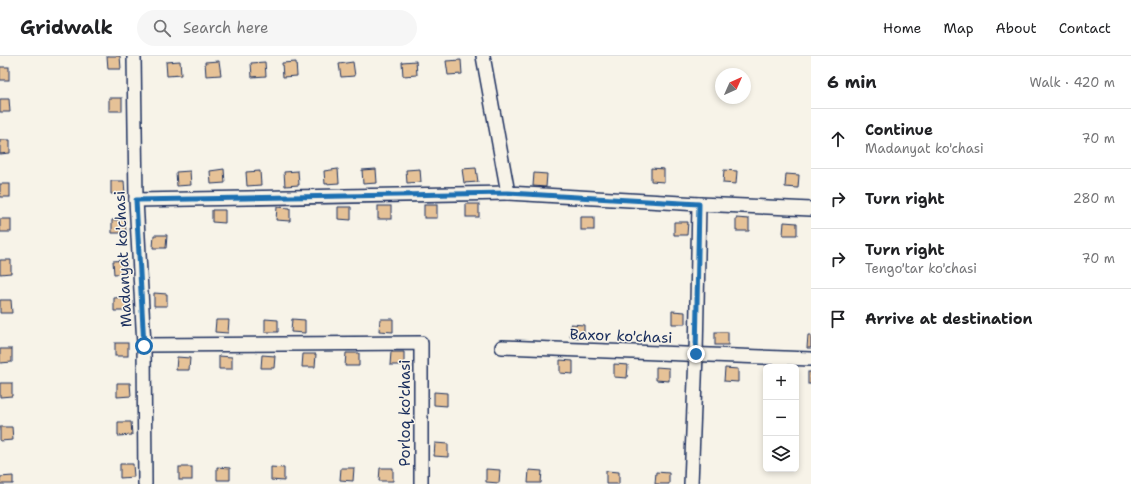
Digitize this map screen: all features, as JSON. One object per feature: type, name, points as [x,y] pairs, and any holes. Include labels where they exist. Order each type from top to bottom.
[{"type":"street","name":"Madanyat ko'chasi","points":[[134,56],[136,200],[144,346],[145,484]]},
{"type":"street","points":[[483,56],[508,193]]},
{"type":"street","points":[[136,200],[508,193],[811,209]]},
{"type":"street","points":[[692,484],[699,204]]},
{"type":"street","name":"Porloq ko'chasi","points":[[144,346],[422,343],[421,484]]},
{"type":"street","name":"Baxor ko'chasi","points":[[502,347],[811,359]]},
{"type":"building","points":[[107,56],[120,56],[121,69],[108,69]]},
{"type":"building","points":[[461,60],[462,74],[448,75],[446,61]]},
{"type":"building","points":[[180,61],[181,75],[167,76],[166,62]]},
{"type":"building","points":[[219,61],[221,75],[206,76],[205,62]]},
{"type":"building","points":[[416,61],[417,75],[403,76],[402,62]]},
{"type":"building","points":[[265,62],[266,76],[252,77],[251,63]]},
{"type":"building","points":[[296,62],[297,76],[283,77],[282,63]]},
{"type":"building","points":[[353,62],[355,76],[341,77],[339,64]]},
{"type":"building","points":[[0,67],[9,67],[9,80],[0,80]]},
{"type":"building","points":[[109,98],[122,98],[122,111],[109,111]]},
{"type":"building","points":[[0,99],[9,99],[10,112],[0,112]]},
{"type":"building","points":[[0,140],[10,140],[10,153],[0,154]]},
{"type":"building","points":[[476,168],[478,182],[464,183],[462,169]]},
{"type":"building","points":[[651,168],[664,169],[664,182],[651,181]]},
{"type":"building","points":[[224,169],[225,183],[211,184],[210,171]]},
{"type":"building","points":[[338,169],[339,183],[325,184],[324,171]]},
{"type":"building","points":[[376,169],[377,183],[363,184],[362,170]]},
{"type":"building","points":[[420,169],[421,182],[407,183],[406,170]]},
{"type":"building","points":[[724,170],[737,171],[736,184],[723,183]]},
{"type":"building","points":[[190,171],[191,185],[177,186],[176,172]]},
{"type":"building","points":[[260,171],[261,185],[247,186],[246,172]]},
{"type":"building","points":[[298,171],[299,185],[285,186],[284,172]]},
{"type":"building","points":[[534,173],[547,174],[546,187],[533,186]]},
{"type":"building","points":[[786,174],[799,175],[798,188],[785,187]]},
{"type":"building","points":[[111,181],[124,181],[125,194],[111,194]]},
{"type":"building","points":[[0,184],[10,184],[10,197],[0,197]]},
{"type":"building","points":[[466,204],[479,204],[479,217],[466,217]]},
{"type":"building","points":[[424,205],[437,205],[437,218],[424,218]]},
{"type":"building","points":[[378,206],[391,206],[391,219],[378,219]]},
{"type":"building","points":[[277,207],[290,208],[290,221],[276,220]]},
{"type":"building","points":[[338,207],[351,207],[351,220],[338,219]]},
{"type":"building","points":[[212,210],[225,210],[225,223],[212,222]]},
{"type":"building","points":[[581,217],[594,217],[594,230],[581,230]]},
{"type":"building","points":[[736,218],[749,219],[749,231],[736,231]]},
{"type":"building","points":[[0,219],[11,219],[11,232],[0,232]]},
{"type":"building","points":[[112,220],[125,220],[126,233],[112,233]]},
{"type":"building","points":[[674,222],[688,222],[687,235],[674,235]]},
{"type":"building","points":[[784,222],[797,223],[797,235],[783,235]]},
{"type":"building","points":[[154,235],[167,235],[166,248],[153,248]]},
{"type":"building","points":[[0,260],[11,260],[11,273],[0,274]]},
{"type":"building","points":[[126,260],[127,273],[114,274],[113,261]]},
{"type":"building","points":[[154,293],[167,294],[167,306],[154,306]]},
{"type":"building","points":[[127,297],[128,311],[114,311],[114,298]]},
{"type":"building","points":[[0,300],[11,300],[12,313],[0,313]]},
{"type":"building","points":[[672,311],[685,312],[685,324],[672,324]]},
{"type":"building","points":[[265,319],[278,320],[278,332],[265,332]]},
{"type":"building","points":[[292,319],[305,320],[305,333],[291,332]]},
{"type":"building","points":[[380,319],[393,319],[393,332],[379,331]]},
{"type":"building","points":[[216,320],[229,320],[228,333],[215,332]]},
{"type":"building","points":[[571,324],[584,325],[584,338],[570,337]]},
{"type":"building","points":[[715,332],[728,332],[728,345],[715,345]]},
{"type":"building","points":[[808,335],[811,335],[811,348],[807,348]]},
{"type":"building","points":[[115,343],[128,343],[128,356],[115,356]]},
{"type":"building","points":[[0,349],[12,349],[12,362],[0,363]]},
{"type":"building","points":[[391,352],[404,352],[404,365],[390,365]]},
{"type":"building","points":[[346,353],[359,353],[359,366],[345,366]]},
{"type":"building","points":[[303,354],[316,354],[315,367],[302,367]]},
{"type":"building","points":[[262,355],[275,356],[274,368],[261,368]]},
{"type":"building","points":[[219,356],[232,357],[232,369],[219,369]]},
{"type":"building","points":[[177,357],[190,358],[189,370],[176,370]]},
{"type":"building","points":[[560,360],[573,361],[573,374],[560,373]]},
{"type":"building","points":[[614,364],[628,365],[627,378],[614,377]]},
{"type":"building","points":[[656,367],[669,368],[669,381],[656,380]]},
{"type":"building","points":[[725,368],[738,369],[738,382],[724,381]]},
{"type":"building","points":[[808,372],[811,372],[811,384],[808,384]]},
{"type":"building","points":[[0,383],[12,383],[12,396],[0,397]]},
{"type":"building","points":[[117,383],[130,383],[131,396],[117,397]]},
{"type":"building","points":[[434,392],[447,393],[447,406],[434,405]]},
{"type":"building","points":[[118,422],[131,422],[132,435],[118,436]]},
{"type":"building","points":[[0,427],[12,427],[13,440],[0,441]]},
{"type":"building","points":[[435,443],[448,444],[448,457],[434,456]]},
{"type":"building","points":[[120,464],[133,464],[134,477],[120,478]]},
{"type":"building","points":[[179,467],[192,467],[192,480],[179,480]]},
{"type":"building","points":[[217,467],[230,468],[230,480],[217,480]]},
{"type":"building","points":[[271,467],[284,468],[284,481],[271,480]]},
{"type":"building","points":[[341,468],[354,468],[353,481],[340,480]]},
{"type":"building","points":[[380,468],[393,468],[393,481],[379,481]]},
{"type":"building","points":[[486,469],[500,470],[499,483],[486,482]]},
{"type":"building","points":[[529,470],[542,471],[541,483],[528,483]]},
{"type":"building","points":[[606,471],[619,472],[619,484],[606,484]]},
{"type":"building","points":[[656,472],[669,473],[669,484],[655,484]]},
{"type":"building","points":[[13,476],[13,484],[0,484],[0,477]]},
{"type":"route","points":[[144,346],[136,200],[508,193],[699,204],[696,354]]}]
